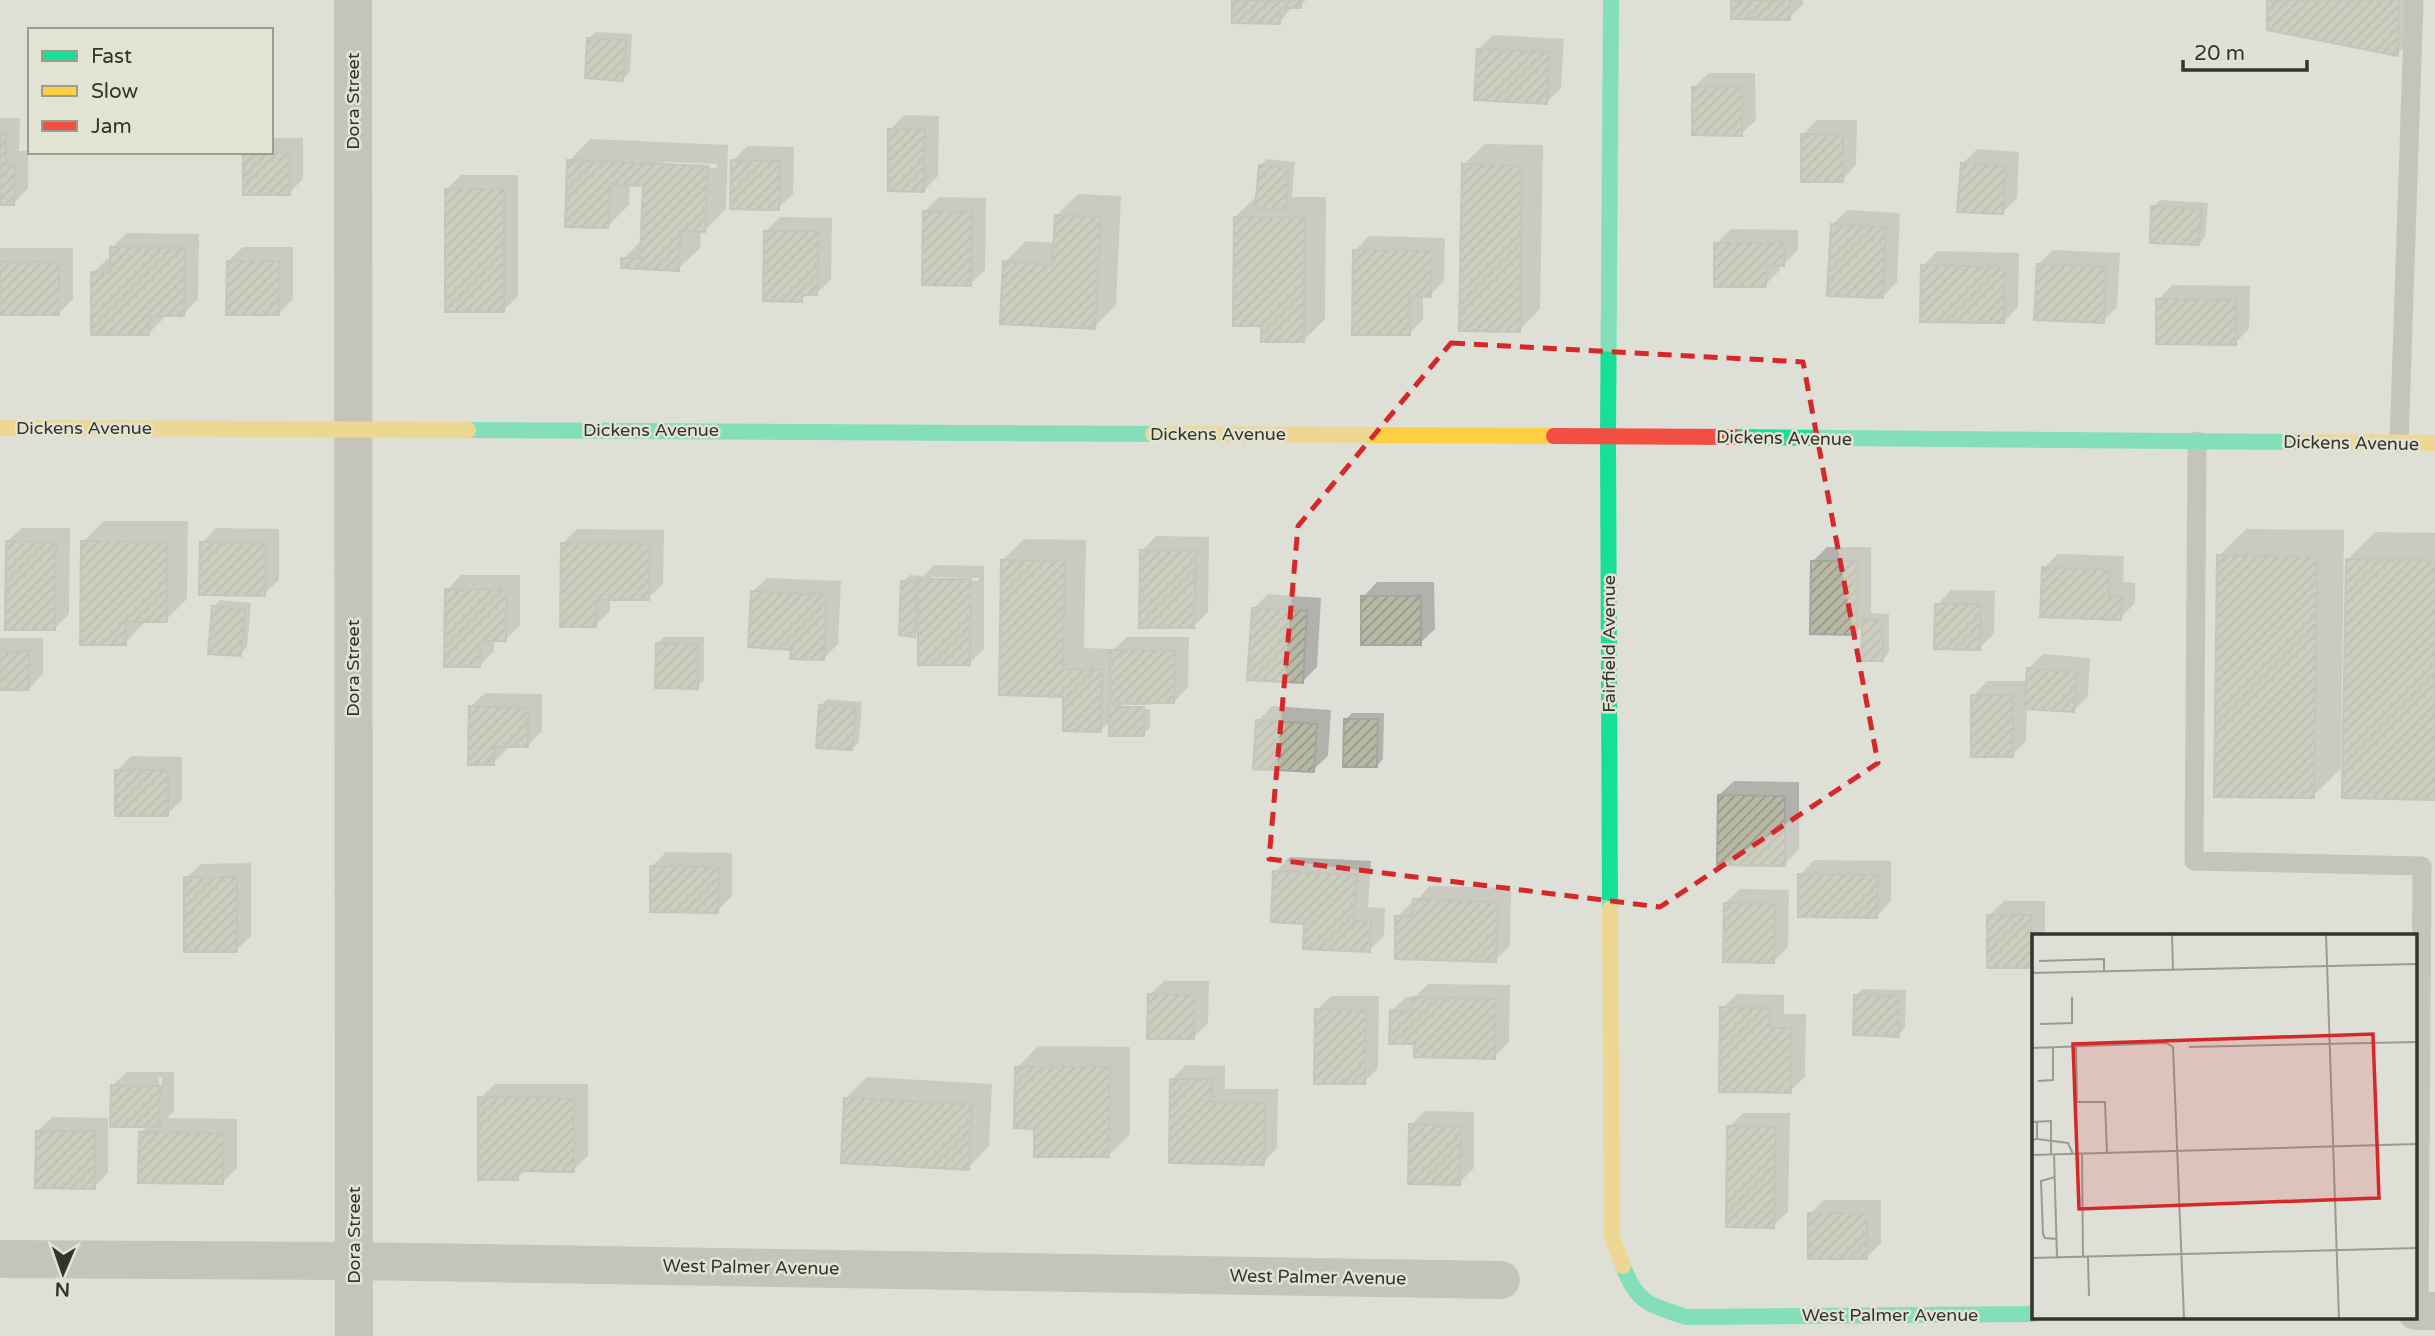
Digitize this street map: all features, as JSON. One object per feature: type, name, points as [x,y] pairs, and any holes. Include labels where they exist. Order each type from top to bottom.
[{"type":"street","name":"Dora Street","points":[[353,0],[354,1336]]},
{"type":"street","name":"Fairfield Avenue","points":[[1611,0],[1608,436],[1612,1237],[1630,1284]]},
{"type":"street","name":"Dickens Avenue","points":[[0,428],[2435,443]]},
{"type":"street","name":"West Palmer Avenue","points":[[0,1259],[354,1261],[1501,1280]]},
{"type":"street","name":"West Palmer Avenue","points":[[1630,1284],[1644,1301],[1686,1317],[2032,1314]]},
{"type":"lane","points":[[2399,443],[2414,0]]},
{"type":"lane","points":[[2197,441],[2194,860],[2422,866],[2423,1311]]},
{"type":"highlighted area","points":[[1451,343],[1803,362],[1878,763],[1660,907],[1269,859],[1298,526]]},
{"type":"building","points":[[1232,0],[1301,0],[1301,8],[1280,8],[1280,24],[1232,23]]},
{"type":"building","points":[[1731,0],[1790,0],[1790,20],[1731,19]]},
{"type":"building","points":[[2267,0],[2399,0],[2398,56],[2267,30]]},
{"type":"building","points":[[587,38],[626,40],[623,81],[585,78]]},
{"type":"building","points":[[1477,49],[1550,52],[1547,104],[1474,100]]},
{"type":"building","points":[[1742,86],[1742,136],[1692,135],[1692,87]]},
{"type":"building","points":[[888,129],[925,129],[924,192],[888,191]]},
{"type":"building","points":[[0,132],[6,132],[6,165],[15,165],[14,205],[0,205]]},
{"type":"building","points":[[1801,134],[1843,134],[1843,182],[1801,182]]},
{"type":"building","points":[[290,152],[290,195],[243,195],[243,154]]},
{"type":"building","points":[[567,160],[708,166],[705,232],[681,231],[679,271],[621,268],[621,258],[640,258],[643,186],[611,184],[608,228],[565,227]]},
{"type":"building","points":[[731,160],[780,161],[779,210],[730,209]]},
{"type":"building","points":[[1961,163],[2006,166],[2003,214],[1957,212]]},
{"type":"building","points":[[1462,164],[1522,166],[1520,332],[1459,331]]},
{"type":"building","points":[[1259,165],[1289,168],[1286,210],[1255,208]]},
{"type":"building","points":[[445,189],[504,189],[504,312],[445,312]]},
{"type":"building","points":[[2151,206],[2202,209],[2199,245],[2150,243]]},
{"type":"building","points":[[923,211],[972,212],[971,286],[922,285]]},
{"type":"building","points":[[1055,215],[1101,217],[1095,329],[1000,324],[1003,261],[1052,265]]},
{"type":"building","points":[[1234,217],[1305,218],[1304,342],[1261,342],[1261,326],[1233,326]]},
{"type":"building","points":[[1831,224],[1886,227],[1883,298],[1827,296]]},
{"type":"building","points":[[764,231],[819,231],[817,295],[802,295],[802,302],[763,301]]},
{"type":"building","points":[[1714,243],[1784,243],[1784,266],[1766,266],[1766,287],[1714,287]]},
{"type":"building","points":[[110,247],[185,248],[184,316],[150,316],[149,335],[91,335],[91,272],[110,272]]},
{"type":"building","points":[[1353,250],[1432,251],[1431,297],[1410,296],[1410,335],[1352,335]]},
{"type":"building","points":[[227,261],[280,261],[279,315],[226,315]]},
{"type":"building","points":[[0,262],[59,262],[59,315],[0,315]]},
{"type":"building","points":[[2037,264],[2106,267],[2104,323],[2034,320]]},
{"type":"building","points":[[1921,265],[2005,267],[2004,323],[1920,322]]},
{"type":"building","points":[[2156,299],[2236,300],[2236,345],[2156,344]]},
{"type":"building","points":[[6,541],[56,542],[55,630],[5,630]]},
{"type":"building","points":[[81,541],[167,542],[167,622],[126,622],[126,645],[80,645]]},
{"type":"building","points":[[200,542],[266,543],[265,596],[199,595]]},
{"type":"building","points":[[561,543],[650,544],[649,600],[597,600],[596,627],[560,627]]},
{"type":"building","points":[[1140,550],[1196,551],[1194,628],[1139,628]]},
{"type":"building","points":[[2217,555],[2317,557],[2314,798],[2214,797]]},
{"type":"building","points":[[2346,559],[2435,560],[2435,800],[2342,798]]},
{"type":"building","points":[[1001,560],[1065,560],[1063,669],[1102,669],[1101,732],[1063,731],[1063,697],[999,695]]},
{"type":"building","points":[[1811,561],[1858,561],[1857,635],[1810,634]]},
{"type":"building","points":[[2042,567],[2110,570],[2109,596],[2122,597],[2121,620],[2040,617]]},
{"type":"building","points":[[918,579],[971,579],[970,665],[918,665]]},
{"type":"building","points":[[901,581],[918,582],[915,637],[899,635]]},
{"type":"building","points":[[445,589],[507,589],[506,641],[480,641],[480,667],[444,667]]},
{"type":"building","points":[[751,591],[827,595],[824,660],[790,659],[791,650],[748,647]]},
{"type":"building","points":[[1361,596],[1421,596],[1421,645],[1361,645]]},
{"type":"building","points":[[1935,604],[1981,604],[1980,650],[1934,649]]},
{"type":"building","points":[[212,606],[245,609],[241,656],[208,654]]},
{"type":"building","points":[[1252,608],[1307,611],[1303,683],[1247,680]]},
{"type":"building","points":[[1862,620],[1882,620],[1883,661],[1861,661]]},
{"type":"building","points":[[656,643],[698,644],[698,689],[655,688]]},
{"type":"building","points":[[1110,650],[1175,651],[1174,703],[1110,702]]},
{"type":"building","points":[[29,651],[29,690],[0,690],[0,652]]},
{"type":"building","points":[[2027,668],[2077,672],[2074,712],[2024,709]]},
{"type":"building","points":[[1971,695],[2013,695],[2013,757],[1971,757]]},
{"type":"building","points":[[819,705],[856,708],[852,750],[816,748]]},
{"type":"building","points":[[469,706],[528,708],[528,747],[494,747],[494,765],[468,765]]},
{"type":"building","points":[[1109,707],[1144,707],[1144,736],[1109,736]]},
{"type":"building","points":[[1344,719],[1378,719],[1377,767],[1343,767]]},
{"type":"building","points":[[1256,720],[1317,724],[1314,772],[1253,769]]},
{"type":"building","points":[[115,770],[168,770],[168,816],[115,816]]},
{"type":"building","points":[[1718,795],[1785,796],[1785,866],[1717,865]]},
{"type":"building","points":[[650,866],[719,867],[718,913],[650,912]]},
{"type":"building","points":[[1273,871],[1357,875],[1354,921],[1371,921],[1370,952],[1303,949],[1304,924],[1271,922]]},
{"type":"building","points":[[1798,874],[1878,875],[1877,918],[1798,917]]},
{"type":"building","points":[[184,877],[237,877],[237,952],[184,952]]},
{"type":"building","points":[[1413,899],[1498,902],[1496,962],[1395,959],[1395,916],[1413,917]]},
{"type":"building","points":[[1724,903],[1775,904],[1774,963],[1723,962]]},
{"type":"building","points":[[1987,915],[2031,915],[2031,968],[1987,968]]},
{"type":"building","points":[[1148,994],[1195,995],[1194,1039],[1147,1039]]},
{"type":"building","points":[[1854,995],[1899,996],[1899,1037],[1853,1035]]},
{"type":"building","points":[[1412,997],[1496,999],[1495,1059],[1414,1057],[1414,1044],[1389,1044],[1390,1010],[1411,1011]]},
{"type":"building","points":[[1720,1007],[1770,1008],[1770,1028],[1792,1028],[1791,1093],[1719,1092]]},
{"type":"building","points":[[1315,1009],[1366,1010],[1365,1084],[1314,1084]]},
{"type":"building","points":[[1015,1067],[1110,1067],[1109,1157],[1034,1157],[1034,1129],[1014,1128]]},
{"type":"building","points":[[1170,1079],[1212,1079],[1211,1102],[1265,1103],[1264,1165],[1169,1163]]},
{"type":"building","points":[[111,1085],[161,1086],[160,1127],[110,1127]]},
{"type":"building","points":[[478,1097],[574,1098],[574,1172],[518,1171],[518,1180],[478,1180]]},
{"type":"building","points":[[844,1098],[972,1104],[969,1170],[841,1163]]},
{"type":"building","points":[[1409,1124],[1461,1126],[1460,1185],[1408,1184]]},
{"type":"building","points":[[1727,1126],[1776,1127],[1774,1228],[1726,1227]]},
{"type":"building","points":[[36,1131],[95,1131],[95,1189],[35,1188]]},
{"type":"building","points":[[139,1132],[224,1133],[223,1184],[138,1183]]},
{"type":"building","points":[[1808,1213],[1867,1213],[1867,1259],[1808,1259]]},
{"type":"traffic: fast","points":[[1610,909],[1608,436],[1611,0]]},
{"type":"traffic: fast","points":[[468,430],[1153,434]]},
{"type":"traffic: fast","points":[[1734,437],[2301,442]]},
{"type":"traffic: fast","points":[[1623,1266],[1634,1289],[1646,1301],[1686,1317],[2032,1314]]},
{"type":"traffic: slow","points":[[0,428],[468,430]]},
{"type":"traffic: slow","points":[[1153,434],[1554,436]]},
{"type":"traffic: slow","points":[[2301,442],[2435,443]]},
{"type":"traffic: slow","points":[[1610,909],[1612,1237],[1623,1266]]},
{"type":"traffic: jam","points":[[1554,436],[1734,437]]}]
